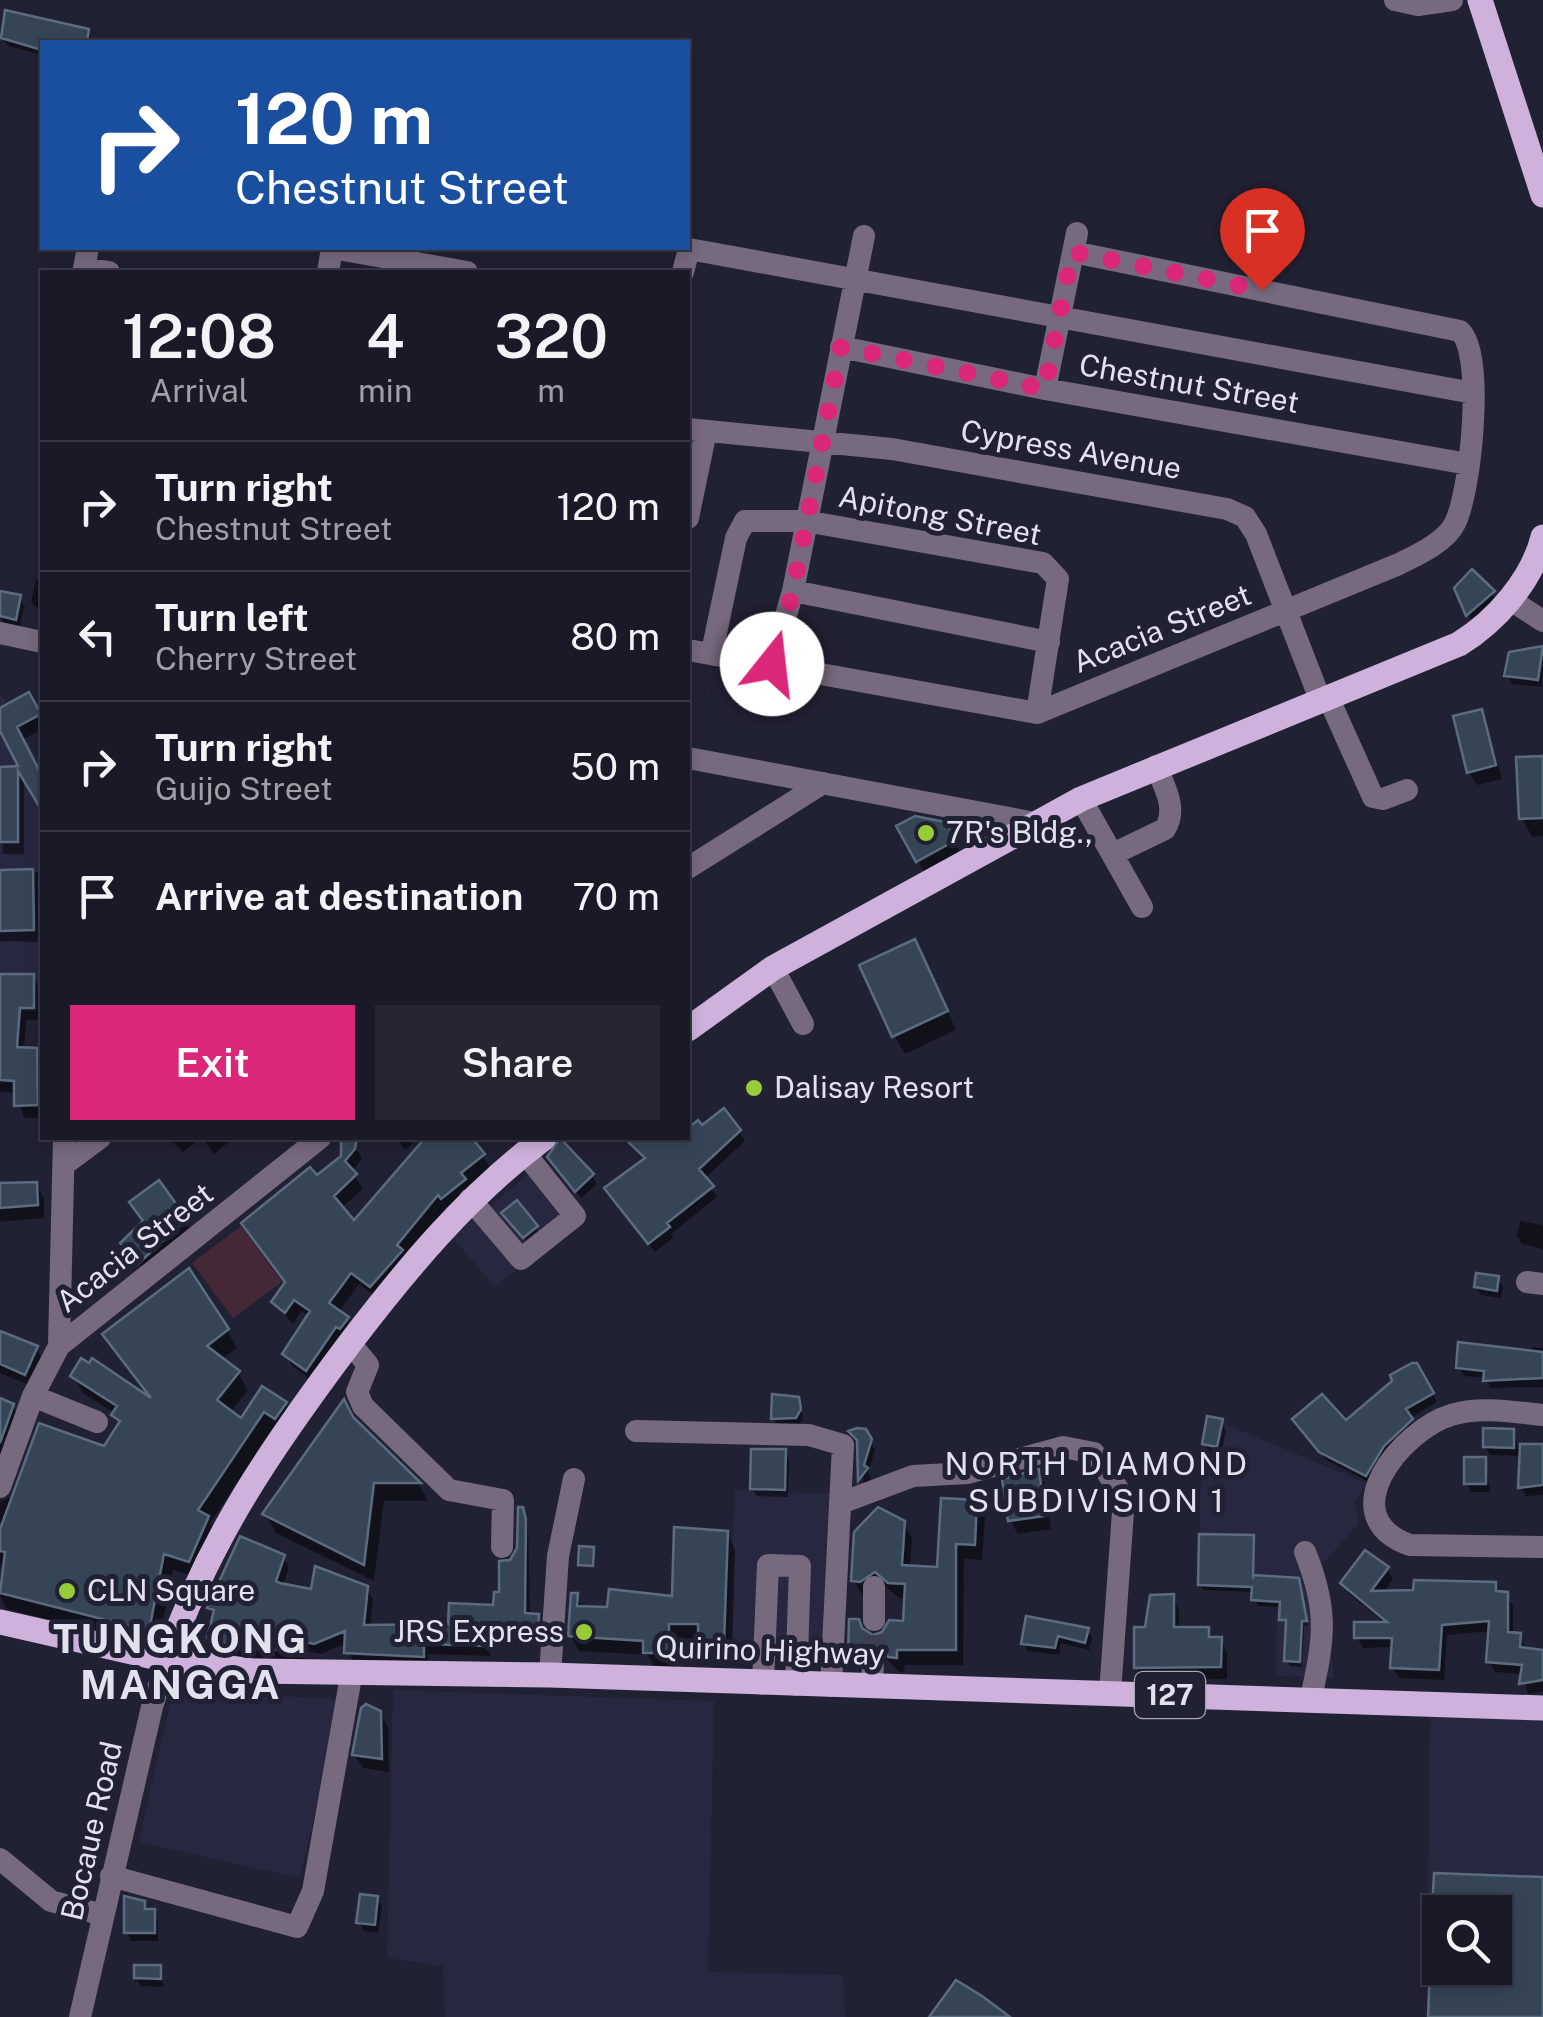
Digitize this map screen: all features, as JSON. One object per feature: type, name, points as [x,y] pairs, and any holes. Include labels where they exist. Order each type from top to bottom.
[{"type":"main road","points":[[1488,2],[1543,194]]},
{"type":"main road","points":[[690,1028],[773,968],[1081,799],[1459,644],[1489,626],[1509,600],[1543,538]]},
{"type":"main road","points":[[167,1660],[208,1554],[280,1436],[350,1343],[470,1199],[534,1145]]},
{"type":"main road","name":"Quirino Highway","points":[[0,1622],[167,1660],[252,1671],[550,1675],[1543,1708]]},
{"type":"street","points":[[1395,0],[1418,5],[1452,0]]},
{"type":"street","points":[[772,664],[793,591],[864,236]]},
{"type":"street","name":"Acacia Street","points":[[1037,714],[1427,550],[1454,526],[1468,464],[1473,393],[1466,337],[1451,327],[1075,243],[1059,320]]},
{"type":"street","points":[[690,249],[857,276],[1059,320],[1473,393]]},
{"type":"street","points":[[343,250],[456,270]]},
{"type":"street","points":[[1045,389],[1059,320]]},
{"type":"street","name":"Chestnut Street","points":[[841,347],[1045,389],[1468,464]]},
{"type":"street","points":[[690,498],[697,430]]},
{"type":"street","name":"Cypress Avenue","points":[[697,430],[892,449],[1228,509],[1245,517],[1256,534],[1324,698],[1373,797],[1383,799],[1406,790]]},
{"type":"street","name":"Apitong Street","points":[[712,652],[738,528],[745,522],[806,521],[1044,563],[1058,579],[1048,642]]},
{"type":"street","points":[[690,650],[1037,714],[1048,642],[793,591]]},
{"type":"street","points":[[1509,600],[1543,621]]},
{"type":"street","points":[[0,633],[40,646]]},
{"type":"street","points":[[690,758],[1035,823]]},
{"type":"street","points":[[1112,854],[1165,829],[1170,821],[1172,808],[1156,766]]},
{"type":"street","points":[[690,867],[823,783]]},
{"type":"street","points":[[1081,799],[1142,908]]},
{"type":"street","points":[[773,968],[804,1024]]},
{"type":"street","points":[[58,1346],[64,1140]]},
{"type":"street","points":[[64,1164],[97,1140]]},
{"type":"street","name":"Acacia Street","points":[[0,1487],[33,1396],[58,1346],[317,1140]]},
{"type":"street","points":[[470,1199],[520,1258],[574,1216],[534,1145]]},
{"type":"street","points":[[350,1343],[368,1365],[357,1392],[363,1406],[449,1490],[503,1500],[502,1547]]},
{"type":"street","points":[[33,1396],[97,1422]]},
{"type":"street","points":[[1543,1414],[1484,1410],[1452,1414],[1420,1429],[1378,1482],[1372,1503],[1374,1522],[1389,1538],[1410,1545],[1543,1547]]},
{"type":"street","points":[[636,1431],[809,1435],[844,1444],[831,1686]]},
{"type":"street","points":[[841,1503],[913,1476],[968,1472],[1063,1448],[1094,1454],[1124,1498],[1110,1693]]},
{"type":"street","points":[[550,1675],[558,1556],[574,1480]]},
{"type":"street","points":[[1305,1552],[1322,1593],[1324,1616],[1311,1698]]},
{"type":"street","points":[[763,1684],[768,1565],[800,1566],[796,1685]]},
{"type":"street","points":[[874,1587],[874,1620]]},
{"type":"street","points":[[872,1687],[873,1657]]},
{"type":"street","name":"Bocaue Road","points":[[80,2017],[167,1660]]},
{"type":"street","points":[[112,1876],[297,1926],[314,1890],[352,1672]]},
{"type":"street","points":[[0,1859],[51,1901],[103,1915]]},
{"type":"shaded area","points":[[0,693],[40,763],[40,1008],[35,1012],[0,1011]]},
{"type":"shaded area","points":[[542,1163],[585,1217],[495,1287],[452,1237]]},
{"type":"shaded area","points":[[241,1226],[282,1282],[233,1318],[192,1263]]},
{"type":"shaded area","points":[[1208,1417],[1366,1483],[1355,1503],[1358,1524],[1322,1565],[1334,1678],[1276,1676],[1277,1602],[1251,1601],[1251,1589],[1198,1585],[1202,1444]]},
{"type":"shaded area","points":[[735,1490],[830,1494],[824,1664],[727,1662]]},
{"type":"shaded area","points":[[393,1690],[714,1701],[708,1972],[843,1975],[845,2017],[445,2017],[443,1966],[387,1958]]},
{"type":"shaded area","points":[[173,1691],[342,1699],[300,1878],[139,1842]]},
{"type":"shaded area","points":[[1430,1716],[1543,1719],[1543,2017],[1427,2017],[1427,1985],[1512,1985],[1512,1895],[1428,1895]]},
{"type":"building","points":[[5,10],[89,29],[87,40],[40,40],[40,49],[1,38]]},
{"type":"building","points":[[1472,569],[1495,591],[1466,616],[1454,588]]},
{"type":"building","points":[[0,591],[21,595],[16,620],[0,616]]},
{"type":"building","points":[[1543,646],[1538,680],[1504,676],[1509,652]]},
{"type":"building","points":[[29,692],[40,712],[17,727],[40,772],[40,808],[18,771],[18,842],[0,842],[0,767],[18,766],[0,731],[0,708]]},
{"type":"building","points":[[1482,709],[1496,765],[1467,773],[1453,716]]},
{"type":"building","points":[[1543,756],[1543,818],[1519,819],[1516,757]]},
{"type":"building","name":"7R's Bldg.,","points":[[915,816],[946,822],[956,840],[916,862],[896,826]]},
{"type":"building","points":[[33,869],[34,930],[0,931],[0,870]]},
{"type":"building","points":[[915,939],[948,1011],[892,1037],[859,965]]},
{"type":"building","points":[[0,974],[34,974],[34,1008],[20,1008],[17,1047],[37,1048],[38,1105],[14,1106],[14,1081],[0,1080]]},
{"type":"building","points":[[724,1108],[741,1130],[699,1169],[714,1186],[667,1223],[670,1227],[648,1244],[604,1188],[645,1158],[626,1140],[690,1140],[690,1126],[698,1120],[702,1125]]},
{"type":"building","points":[[341,1140],[357,1140],[345,1161],[357,1174],[334,1196],[354,1220],[423,1140],[474,1140],[485,1154],[461,1173],[466,1179],[441,1199],[438,1195],[397,1245],[403,1250],[370,1287],[351,1273],[329,1303],[349,1317],[340,1329],[336,1327],[306,1371],[282,1354],[310,1311],[294,1300],[285,1313],[271,1302],[285,1282],[241,1223],[310,1167],[317,1175],[341,1156]]},
{"type":"building","points":[[562,1140],[594,1174],[575,1192],[547,1157]]},
{"type":"building","points":[[159,1180],[187,1219],[139,1263],[120,1243],[143,1221],[129,1202]]},
{"type":"building","points":[[37,1182],[38,1205],[0,1208],[0,1183]]},
{"type":"building","points":[[517,1200],[538,1226],[523,1238],[501,1213]]},
{"type":"building","points":[[189,1268],[229,1329],[207,1346],[240,1371],[217,1400],[241,1418],[262,1386],[287,1402],[275,1419],[264,1412],[198,1510],[209,1516],[189,1562],[164,1554],[149,1631],[0,1593],[5,1552],[0,1551],[0,1529],[39,1423],[104,1446],[120,1421],[111,1415],[117,1406],[70,1376],[81,1358],[89,1363],[92,1358],[151,1398],[102,1334]]},
{"type":"building","points":[[1476,1273],[1499,1276],[1497,1291],[1474,1287]]},
{"type":"building","points":[[0,1331],[38,1346],[25,1375],[0,1364]]},
{"type":"building","points":[[1458,1342],[1543,1352],[1543,1378],[1483,1381],[1484,1371],[1456,1368]]},
{"type":"building","points":[[1417,1363],[1434,1393],[1406,1409],[1413,1419],[1384,1446],[1366,1476],[1319,1452],[1292,1419],[1322,1394],[1346,1420],[1392,1381],[1390,1375]]},
{"type":"building","points":[[772,1394],[799,1397],[801,1409],[796,1418],[771,1419]]},
{"type":"building","points":[[0,1398],[14,1404],[0,1443]]},
{"type":"building","points":[[344,1399],[353,1417],[421,1483],[374,1483],[364,1565],[262,1514]]},
{"type":"building","points":[[1207,1416],[1223,1419],[1217,1447],[1202,1444]]},
{"type":"building","points":[[1483,1428],[1514,1429],[1514,1448],[1483,1447]]},
{"type":"building","points":[[866,1429],[872,1439],[864,1465],[868,1468],[858,1481],[857,1440],[848,1431]]},
{"type":"building","points":[[1520,1444],[1543,1444],[1543,1485],[1518,1488]]},
{"type":"building","points":[[751,1449],[786,1449],[785,1490],[750,1489]]},
{"type":"building","points":[[1464,1457],[1486,1457],[1486,1484],[1464,1484]]},
{"type":"building","points":[[1039,1469],[1045,1516],[1008,1521],[1002,1479]]},
{"type":"building","points":[[941,1498],[977,1500],[975,1545],[956,1544],[956,1650],[897,1650],[897,1658],[888,1657],[882,1645],[873,1642],[861,1648],[858,1656],[848,1656],[849,1619],[859,1619],[862,1628],[873,1635],[882,1632],[889,1620],[903,1621],[905,1584],[888,1583],[875,1572],[860,1582],[851,1581],[854,1532],[878,1507],[905,1521],[902,1565],[937,1567]]},
{"type":"building","points":[[518,1507],[523,1507],[526,1520],[525,1613],[539,1614],[538,1634],[486,1633],[485,1646],[424,1644],[424,1657],[344,1653],[345,1631],[314,1644],[301,1641],[300,1651],[235,1647],[207,1638],[214,1610],[207,1608],[240,1536],[285,1555],[276,1581],[280,1583],[311,1589],[315,1566],[368,1586],[364,1625],[448,1624],[449,1603],[493,1605],[494,1592],[499,1592],[499,1561],[510,1560],[517,1548]]},
{"type":"building","points":[[674,1527],[728,1531],[724,1643],[698,1643],[698,1624],[669,1624],[669,1653],[643,1653],[643,1641],[568,1636],[571,1593],[578,1593],[577,1606],[607,1607],[609,1589],[672,1596]]},
{"type":"building","points":[[1199,1534],[1254,1535],[1253,1575],[1299,1578],[1307,1621],[1302,1621],[1300,1662],[1284,1661],[1286,1620],[1279,1620],[1280,1602],[1251,1600],[1252,1587],[1198,1585]]},
{"type":"building","points":[[579,1546],[594,1547],[593,1566],[578,1565]]},
{"type":"building","points":[[1365,1550],[1389,1567],[1371,1591],[1413,1590],[1414,1580],[1496,1582],[1496,1591],[1508,1592],[1508,1632],[1521,1633],[1520,1647],[1543,1650],[1543,1680],[1519,1684],[1522,1665],[1486,1662],[1489,1621],[1442,1625],[1439,1670],[1390,1668],[1392,1638],[1354,1638],[1354,1622],[1387,1622],[1340,1583]]},
{"type":"building","points":[[1174,1594],[1174,1627],[1209,1627],[1209,1637],[1222,1637],[1221,1667],[1134,1668],[1134,1627],[1145,1627],[1150,1595]]},
{"type":"building","points":[[1026,1616],[1089,1628],[1085,1643],[1058,1636],[1055,1648],[1021,1644]]},
{"type":"building","points":[[366,1704],[381,1711],[382,1759],[352,1755],[361,1708]]},
{"type":"building","points":[[1434,1873],[1543,1877],[1543,2017],[1428,2017],[1429,1985],[1512,1985],[1512,1895],[1433,1895]]},
{"type":"building","points":[[360,1894],[378,1896],[375,1925],[356,1923]]},
{"type":"building","points":[[124,1896],[145,1901],[145,1909],[155,1909],[155,1933],[124,1933]]},
{"type":"building","points":[[134,1965],[161,1965],[161,1979],[134,1978]]},
{"type":"building","points":[[956,1980],[982,1996],[1010,2017],[929,2017]]},
{"type":"tunnel","points":[[873,1657],[874,1620]]},
{"type":"place","name":"7R's Bldg.,","points":[[926,833]]},
{"type":"place","name":"Dalisay Resort","points":[[754,1088]]},
{"type":"place","name":"CLN Square","points":[[67,1591]]},
{"type":"place","name":"JRS Express","points":[[584,1632]]},
{"type":"district","name":"NORTH DIAMOND SUBDIVISION 1","points":[[1097,1482]]},
{"type":"district","name":"TUNGKONG MANGGA","points":[[181,1662]]},
{"type":"route","points":[[772,664],[793,591],[841,347],[1045,389],[1072,252],[1262,290]]}]
